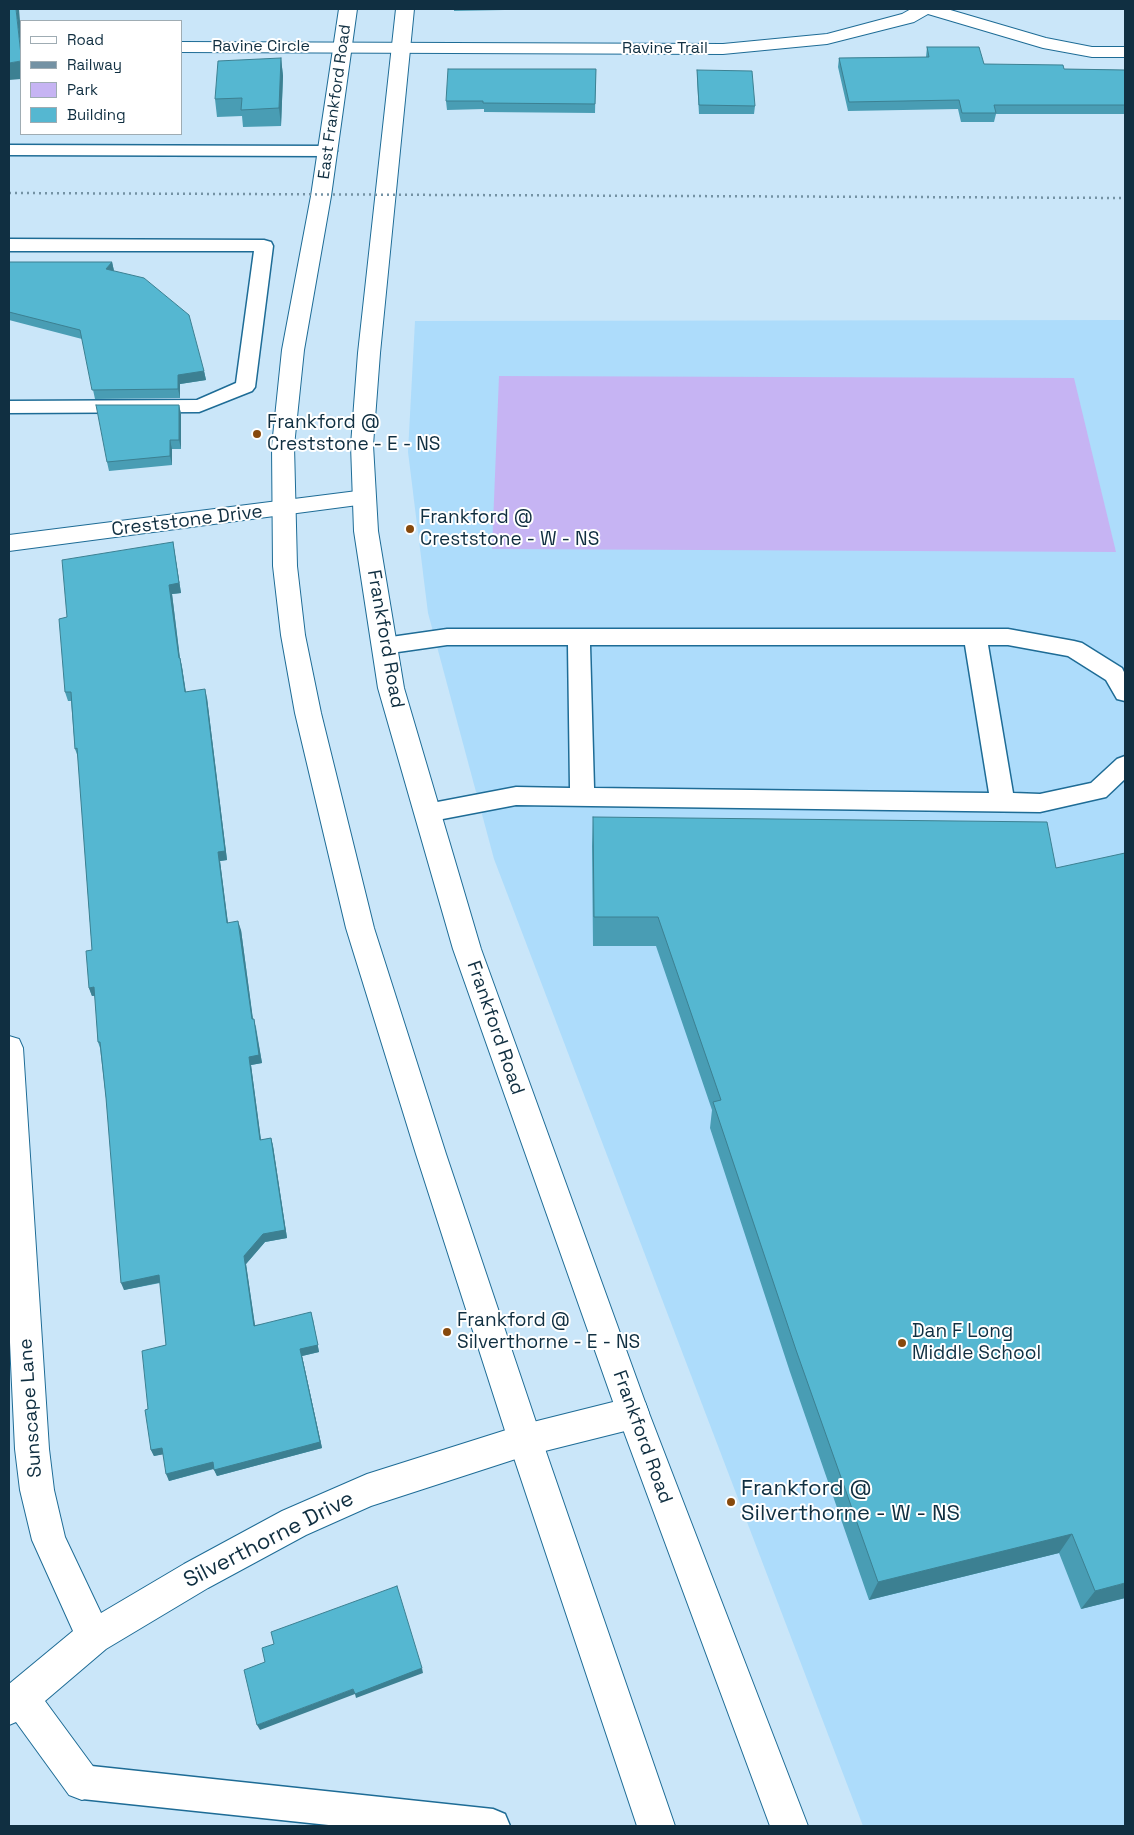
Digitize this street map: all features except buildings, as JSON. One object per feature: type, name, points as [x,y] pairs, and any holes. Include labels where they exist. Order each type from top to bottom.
[{"type":"main road","name":"East Frankford Road","points":[[283,508],[283,446],[294,350],[321,196],[348,9]]},
{"type":"main road","points":[[401,46],[405,9]]},
{"type":"main road","name":"Ravine Trail","points":[[401,46],[657,50],[723,49],[779,45],[827,38],[908,18],[924,9]]},
{"type":"main road","points":[[930,9],[1043,43],[1092,52],[1125,52]]},
{"type":"main road","name":"Ravine Circle","points":[[182,46],[401,46]]},
{"type":"main road","name":"Frankford Road","points":[[401,46],[369,353],[362,445],[366,531],[391,688],[467,949],[555,1200],[633,1413],[789,1826]]},
{"type":"main road","name":"Creststone Drive","points":[[9,543],[365,498]]},
{"type":"main road","points":[[283,508],[285,566],[293,635],[308,713],[360,928],[524,1440],[656,1826]]},
{"type":"main road","name":"Sunscape Lane","points":[[9,1048],[18,1371],[32,1449],[37,1490],[49,1540],[94,1637]]},
{"type":"main road","name":"Silverthorne Drive","points":[[82,1782],[14,1702],[94,1637],[196,1576],[294,1523],[366,1491],[524,1440],[633,1413]]},
{"type":"lane","points":[[9,150],[328,151]]},
{"type":"lane","points":[[9,245],[264,246],[245,387],[199,406],[9,407]]},
{"type":"lane","points":[[384,646],[447,637],[1008,637],[1074,649],[1114,674],[1125,693]]},
{"type":"lane","points":[[579,637],[582,796]]},
{"type":"lane","points":[[975,637],[1003,803]]},
{"type":"lane","points":[[427,813],[516,796],[1040,803],[1098,791],[1125,765]]},
{"type":"lane","points":[[82,1782],[493,1826]]},
{"type":"shaded area","name":"Dan F Long Middle School","points":[[1125,320],[1125,1826],[863,1826],[494,859],[428,613],[408,452],[415,321]]},
{"type":"green space","points":[[499,376],[1074,378],[1116,552],[492,549]]},
{"type":"railway","points":[[9,193],[1125,198]]},
{"type":"place","name":"Frankford @ Creststone - E - NS","points":[[257,434]]},
{"type":"place","name":"Frankford @ Creststone - W - NS","points":[[410,529]]},
{"type":"place","name":"Frankford @ Silverthorne - E - NS","points":[[447,1332]]},
{"type":"place","name":"Dan F Long Middle School","points":[[902,1343]]},
{"type":"place","name":"Frankford @ Silverthorne - W - NS","points":[[731,1502]]}]
